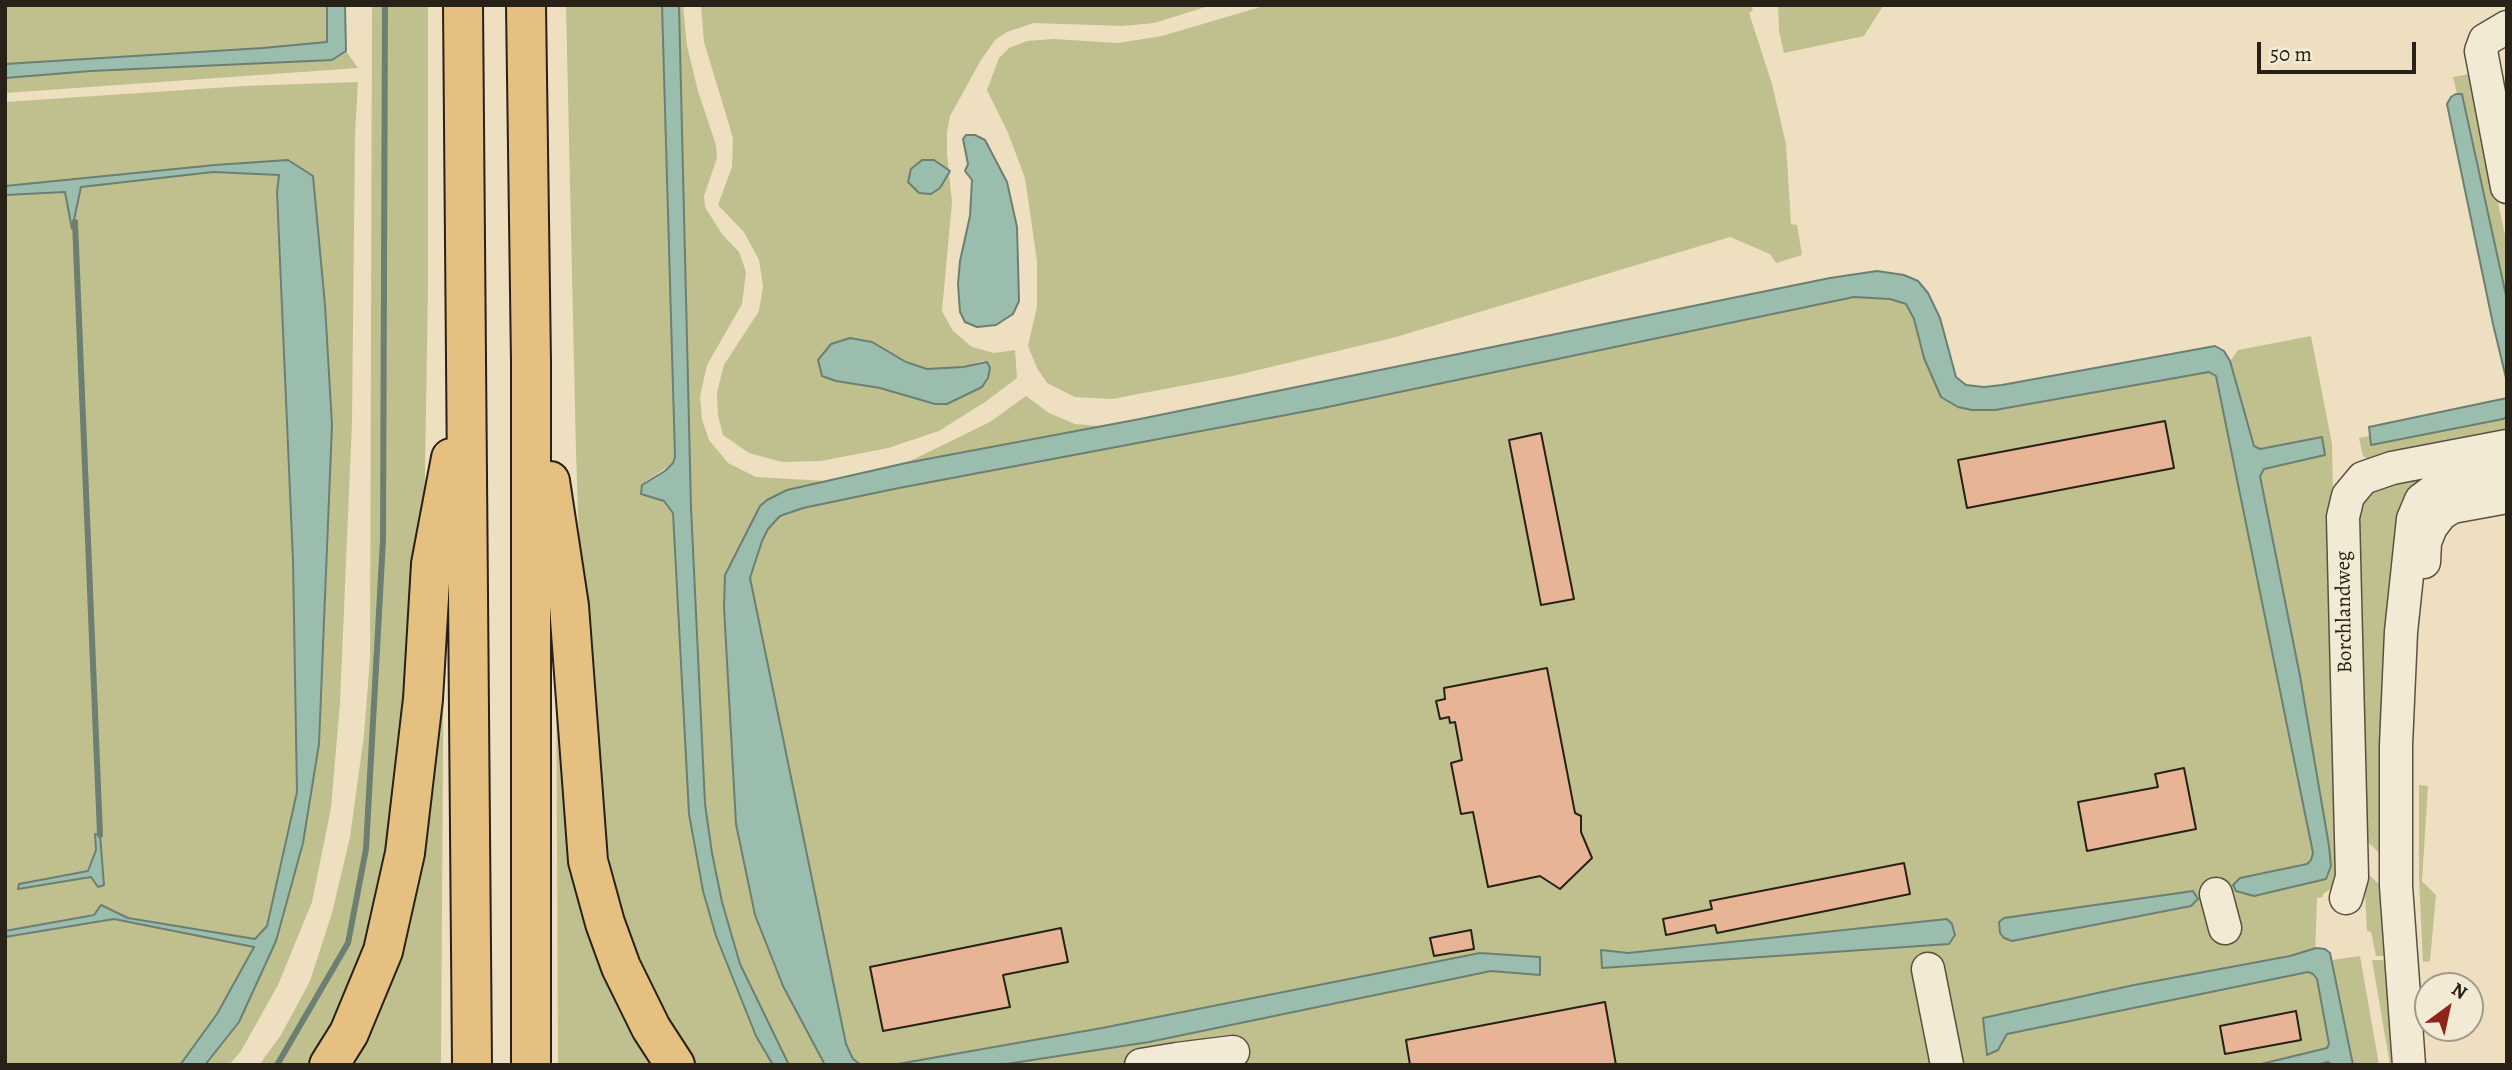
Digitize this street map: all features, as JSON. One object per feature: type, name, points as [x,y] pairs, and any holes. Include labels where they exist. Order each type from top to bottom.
[{"type":"highway","points":[[463,5],[472,1065]]},
{"type":"highway","points":[[526,5],[531,362],[531,1065]]},
{"type":"highway","points":[[531,362],[569,606],[587,861],[621,967],[651,1028],[675,1065]]},
{"type":"highway","points":[[329,1065],[349,1033],[383,951],[405,853],[423,699],[431,564],[467,373]]},
{"type":"street","points":[[2489,43],[2507,187]]},
{"type":"street","name":"Borchlandweg","points":[[2346,898],[2352,877],[2343,517],[2348,496],[2363,478],[2392,468],[2507,446]]},
{"type":"street","points":[[2409,1065],[2396,886],[2396,745],[2401,632],[2413,519],[2421,500],[2437,488],[2507,473]]},
{"type":"street","points":[[2424,1065],[2412,878],[2416,673],[2426,542],[2431,527],[2441,514],[2452,507],[2507,497]]},
{"type":"street","points":[[2216,894],[2225,928]]},
{"type":"street","points":[[1928,969],[1947,1065]]},
{"type":"street","points":[[1141,1065],[1233,1052]]},
{"type":"green space","points":[[5,5],[327,5],[327,42],[5,64]]},
{"type":"green space","points":[[372,5],[428,5],[428,284],[424,536],[398,890],[315,1065],[259,1065],[281,1035],[310,981],[332,913],[350,837],[364,735],[370,659]]},
{"type":"green space","points":[[566,5],[683,5],[687,46],[716,145],[717,158],[704,196],[705,207],[722,234],[739,252],[746,272],[742,304],[707,365],[700,396],[702,419],[709,440],[728,463],[756,477],[826,481],[787,490],[725,575],[724,607],[736,824],[755,915],[783,986],[825,1065],[691,1065],[655,1000],[621,910],[601,821],[583,658]],"holes":[[[673,463],[691,507],[693,533],[676,530],[670,506],[657,498],[645,482]]]},
{"type":"green space","points":[[701,5],[1212,5],[1154,23],[1122,26],[1034,23],[1007,32],[995,40],[950,116],[947,154],[952,202],[942,311],[953,331],[972,347],[994,353],[1015,350],[1017,378],[939,431],[888,448],[821,461],[782,462],[749,453],[723,435],[718,415],[717,392],[724,365],[759,311],[763,286],[759,260],[744,232],[718,205],[732,167],[733,138],[704,42]],"holes":[[[872,342],[906,362],[927,369],[963,367],[983,361],[982,387],[947,404],[935,404],[880,388],[822,376]]]},
{"type":"green space","points":[[1267,5],[1751,5],[1753,10],[1749,13],[1772,84],[1786,144],[1791,224],[1797,225],[1802,255],[1776,263],[1770,254],[1730,237],[1396,337],[1233,376],[1112,399],[1075,397],[1047,383],[1028,346],[1037,307],[1037,261],[1025,178],[1008,133],[987,90],[999,58],[1009,48],[1027,41],[1054,39],[1118,43],[1162,36]]},
{"type":"green space","points":[[1778,5],[1883,6],[1864,36],[1784,53],[1779,31]]},
{"type":"green space","points":[[346,51],[358,68],[5,93],[5,78],[91,71],[332,60]]},
{"type":"green space","points":[[2470,74],[2507,244],[2507,300],[2463,94],[2457,94],[2453,77]]},
{"type":"green space","points":[[358,82],[352,422],[340,703],[331,808],[312,902],[278,985],[241,1051],[229,1065],[194,1065],[267,926],[255,939],[128,918],[109,911],[5,931],[5,102],[244,86]],"holes":[[[95,835],[100,836],[92,877],[19,889],[19,884],[89,871],[96,850]]]},
{"type":"green space","points":[[1845,287],[1914,299],[1952,400],[2209,365],[2224,378],[2270,533],[2258,461],[2230,361],[2238,350],[2311,336],[2332,444],[2340,872],[2335,886],[2323,894],[2323,897],[2317,898],[2315,957],[2336,1065],[840,1065],[739,585],[759,516]]},
{"type":"green space","points":[[1026,396],[1049,413],[1075,424],[1099,426],[906,463],[990,422]]},
{"type":"green space","points":[[2507,417],[2505,432],[2368,459],[2363,456],[2359,438],[2370,436],[2372,445]]},
{"type":"green space","points":[[2435,470],[2382,856],[2367,841],[2356,524],[2359,507],[2371,491]]},
{"type":"green space","points":[[444,594],[441,1065],[343,1065]]},
{"type":"green space","points":[[556,634],[564,742],[658,1065],[558,1065]]},
{"type":"green space","points":[[2419,785],[2428,786],[2422,881],[2436,895],[2430,961],[2423,962],[2419,878]]},
{"type":"green space","points":[[2369,875],[2382,887],[2387,956],[2376,956],[2371,932],[2367,931],[2364,876]]},
{"type":"green space","points":[[114,919],[255,947],[217,1014],[180,1065],[5,1065],[5,937]]},
{"type":"green space","points":[[2360,956],[2379,1065],[2353,1065],[2332,960]]},
{"type":"green space","points":[[2372,960],[2387,960],[2397,1065],[2390,1065]]},
{"type":"shaded area","points":[[327,5],[345,5],[346,51],[332,60],[91,71],[5,78],[5,64],[327,42]]},
{"type":"shaded area","points":[[662,5],[679,5],[691,507],[705,804],[722,902],[740,964],[789,1065],[773,1065],[756,1036],[716,936],[703,891],[689,814],[673,513],[664,501],[641,494],[642,485],[665,471],[675,457]]},
{"type":"shaded area","points":[[2456,94],[2462,94],[2507,300],[2507,382],[2447,104]]},
{"type":"shaded area","points":[[966,135],[975,135],[985,140],[1007,182],[1017,227],[1019,301],[1013,314],[996,325],[977,327],[965,322],[960,312],[960,261],[970,216],[972,180],[965,171],[968,164],[963,139]]},
{"type":"shaded area","points":[[288,160],[313,176],[325,305],[332,425],[319,744],[303,843],[276,941],[239,1022],[205,1065],[180,1065],[217,1014],[254,947],[114,919],[5,937],[5,931],[94,915],[101,905],[128,918],[255,939],[267,926],[297,792],[293,561],[277,192],[279,175],[213,172],[81,187],[72,229],[65,192],[5,195],[5,186]]},
{"type":"shaded area","points":[[922,160],[934,160],[950,171],[940,188],[931,194],[919,193],[908,182],[911,169]]},
{"type":"shaded area","points":[[1877,271],[1904,275],[1918,281],[1928,293],[1940,318],[1956,377],[1966,385],[2002,385],[2215,346],[2224,351],[2230,361],[2254,446],[2260,449],[2322,437],[2325,455],[2264,469],[2260,476],[2300,676],[2329,846],[2331,866],[2326,879],[2254,896],[2236,891],[2233,885],[2240,878],[2307,864],[2313,853],[2216,376],[2209,372],[1995,410],[1958,407],[1941,397],[1924,358],[1914,319],[1906,304],[1890,299],[1854,297],[1323,408],[899,488],[803,508],[780,516],[768,529],[762,541],[750,578],[846,1044],[853,1059],[861,1065],[825,1065],[783,986],[755,915],[736,824],[724,607],[725,575],[760,506],[767,500],[787,490],[906,463],[1140,419],[1830,278]]},
{"type":"shaded area","points":[[850,338],[872,342],[906,362],[927,369],[963,367],[987,362],[990,368],[988,378],[982,387],[947,404],[935,404],[880,388],[822,376],[818,360],[831,344]]},
{"type":"shaded area","points":[[2507,398],[2507,417],[2503,419],[2371,445],[2369,427]]},
{"type":"shaded area","points":[[95,834],[100,835],[104,885],[98,887],[91,877],[18,889],[19,884],[88,871],[96,850]]},
{"type":"shaded area","points":[[2193,891],[2198,899],[2191,906],[2012,941],[2000,933],[1999,922],[2004,918]]},
{"type":"shaded area","points":[[1947,919],[1952,924],[1955,935],[1949,944],[1602,968],[1601,950],[1628,953]]},
{"type":"shaded area","points":[[2316,948],[2330,953],[2353,1065],[2332,1065],[2328,1062],[2316,1065],[2257,1065],[2327,1048],[2329,1044],[2317,979],[2308,972],[2007,1034],[1998,1050],[1987,1055],[1983,1018],[2134,985],[2290,956]]},
{"type":"shaded area","points":[[1480,953],[1540,957],[1540,975],[1491,971],[1149,1042],[1000,1065],[892,1065],[1102,1028]]},
{"type":"building","points":[[2165,421],[2174,468],[1967,508],[1958,460]]},
{"type":"building","points":[[1541,433],[1574,599],[1541,605],[1509,440]]},
{"type":"building","points":[[1547,668],[1575,813],[1581,816],[1581,832],[1592,858],[1560,889],[1540,876],[1488,887],[1473,812],[1461,814],[1451,763],[1462,760],[1455,722],[1450,723],[1449,717],[1440,719],[1436,701],[1445,699],[1444,688]]},
{"type":"building","points":[[2184,768],[2196,829],[2087,851],[2078,802],[2158,787],[2155,774]]},
{"type":"building","points":[[1904,863],[1910,894],[1717,933],[1715,925],[1666,935],[1663,919],[1712,909],[1710,901]]},
{"type":"building","points":[[1061,928],[1068,962],[1003,975],[1010,1007],[883,1031],[870,967]]},
{"type":"building","points":[[1471,930],[1474,949],[1434,956],[1430,938]]},
{"type":"building","points":[[1605,1002],[1616,1065],[1410,1065],[1406,1040]]},
{"type":"building","points":[[2296,1011],[2301,1040],[2225,1054],[2220,1026]]},
{"type":"waterway","points":[[277,1065],[348,943],[366,849],[383,540],[385,5]]},
{"type":"waterway","points":[[75,222],[100,835]]}]
